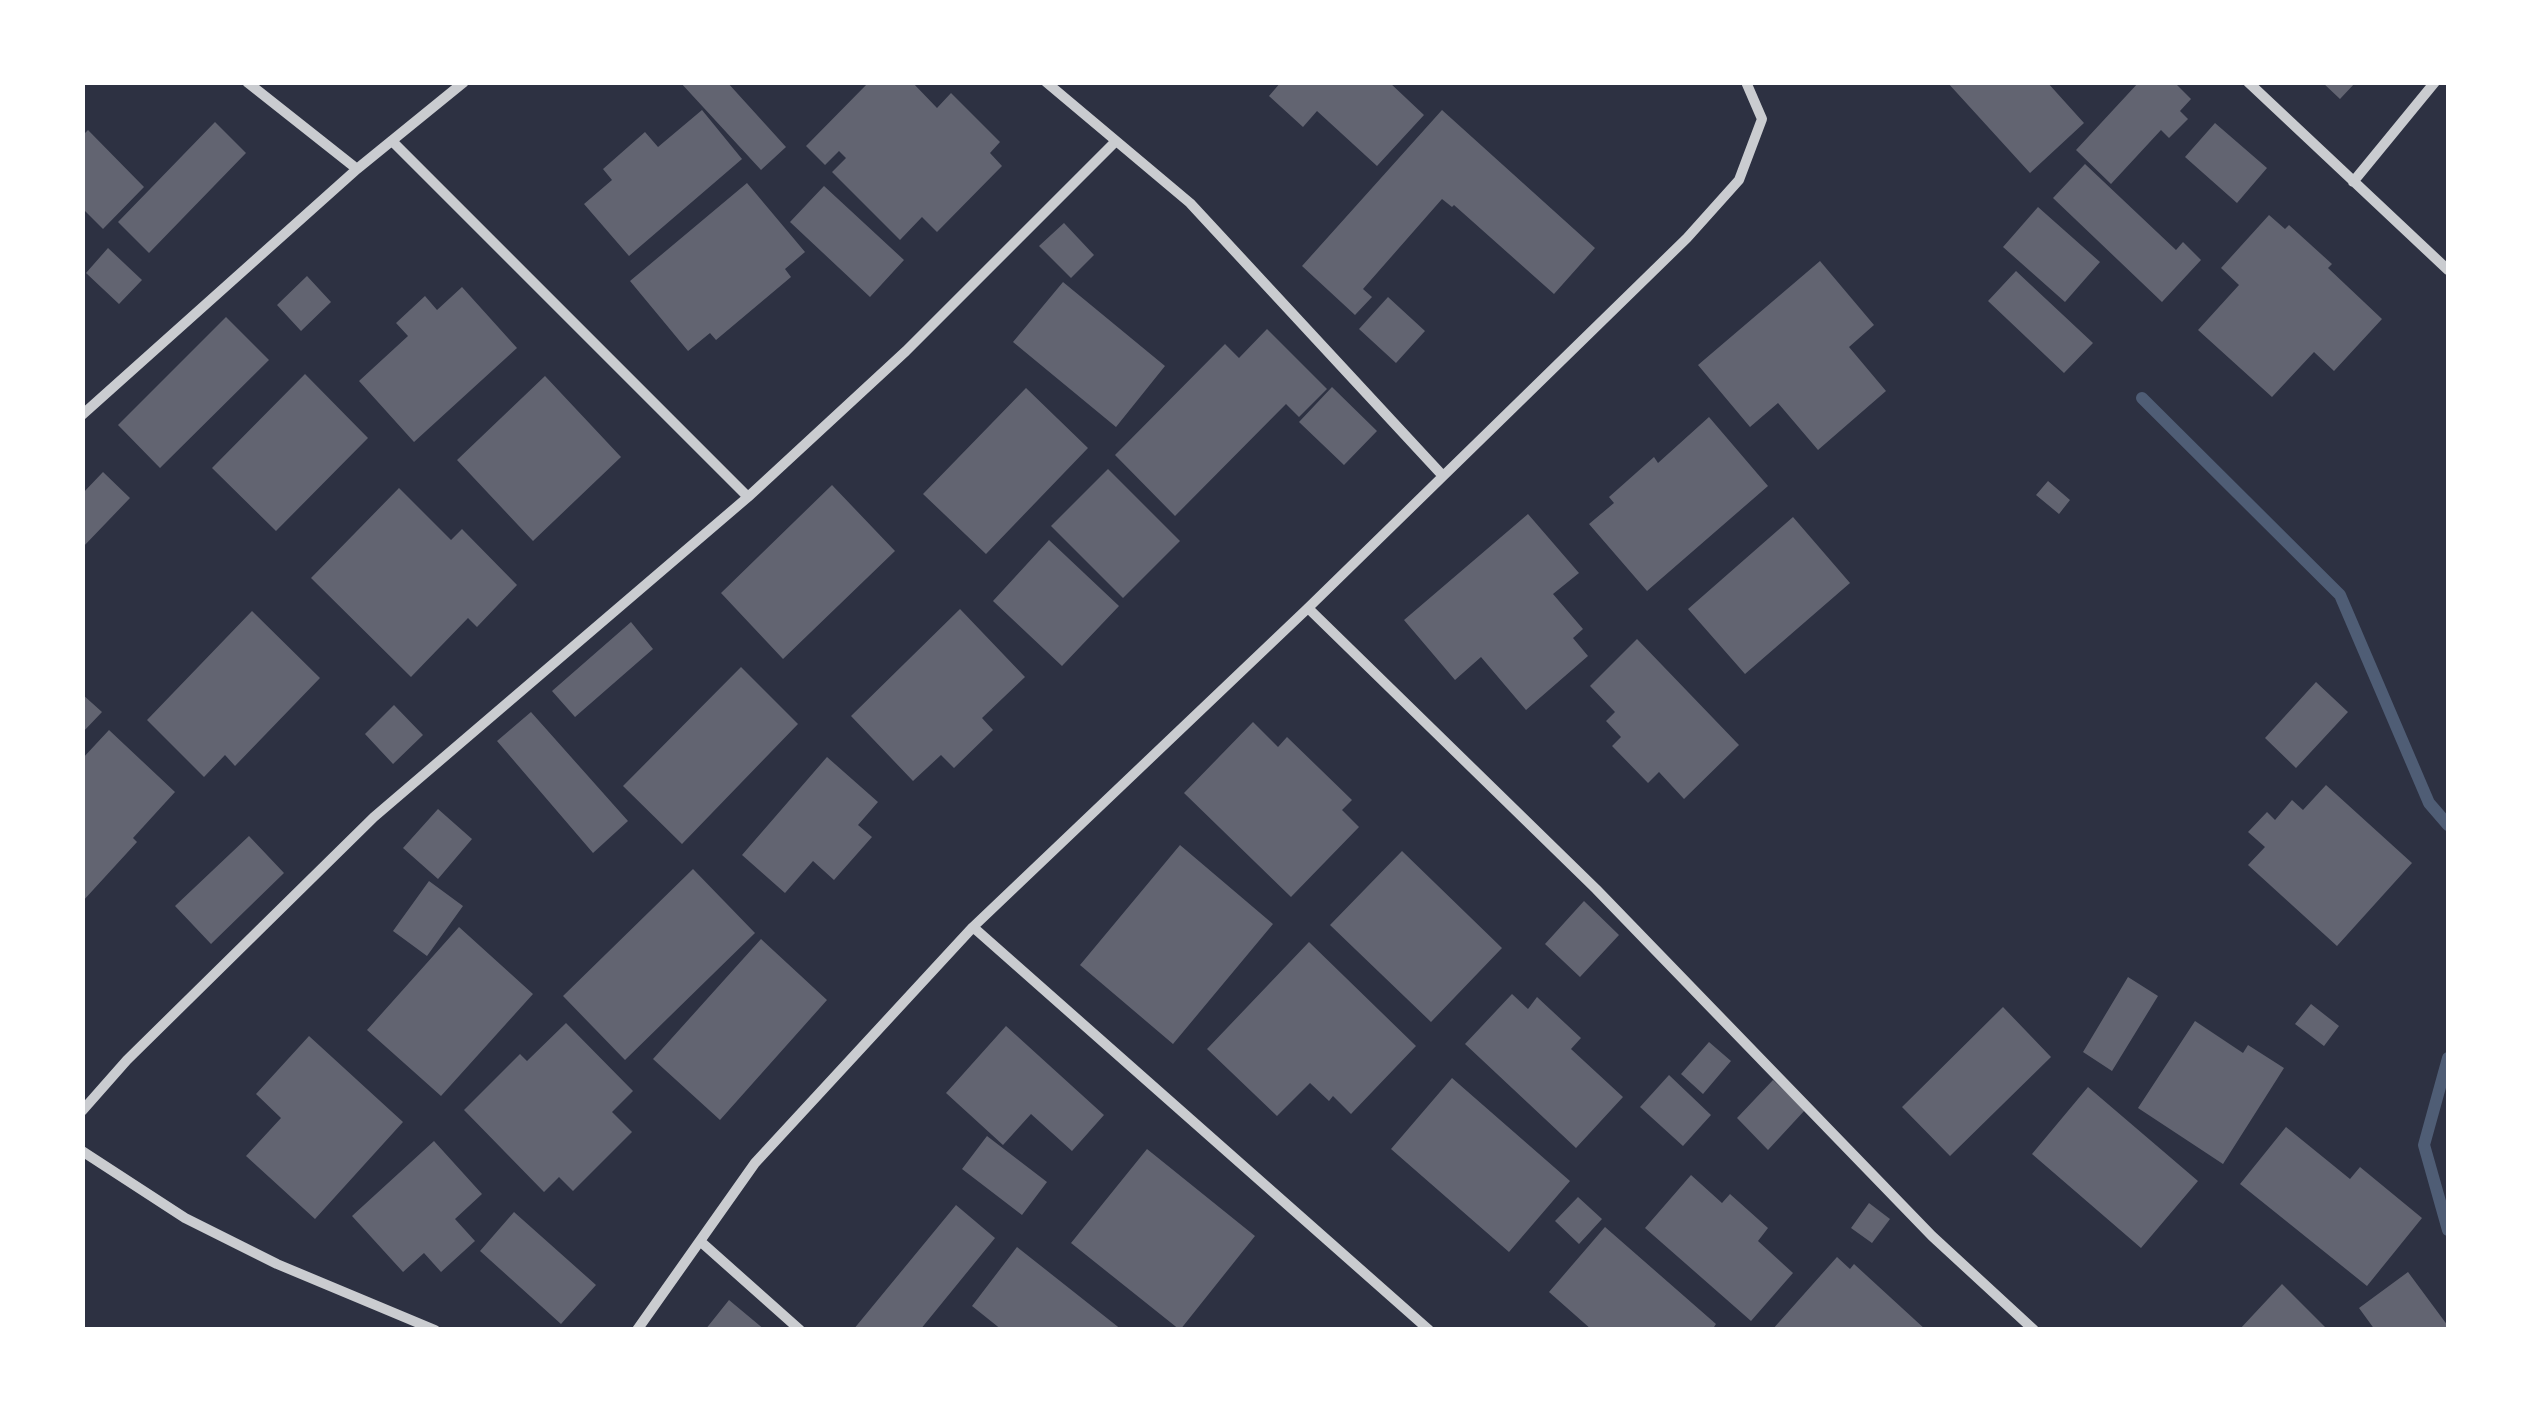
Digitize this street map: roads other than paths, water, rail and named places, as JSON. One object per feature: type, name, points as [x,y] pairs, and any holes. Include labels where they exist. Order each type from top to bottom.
[{"type":"street","points":[[247,82],[358,169]]},
{"type":"street","points":[[82,415],[358,169],[464,82]]},
{"type":"street","points":[[1046,82],[1190,202],[1444,476]]},
{"type":"street","points":[[637,1330],[756,1162],[973,927],[1444,476],[1687,238],[1739,180],[1762,119],[1746,82]]},
{"type":"street","points":[[2248,82],[2448,270]]},
{"type":"street","points":[[2353,182],[2435,82]]},
{"type":"street","points":[[392,141],[748,497]]},
{"type":"street","points":[[82,1111],[127,1060],[235,958],[374,817],[748,497],[906,351],[1115,142]]},
{"type":"street","points":[[1308,608],[1596,889],[1932,1236],[2034,1330]]},
{"type":"street","points":[[973,927],[1429,1330]]},
{"type":"street","points":[[82,1151],[185,1218],[277,1264],[435,1330]]},
{"type":"street","points":[[700,1240],[800,1330]]},
{"type":"waterway","points":[[2142,398],[2340,595],[2429,803],[2448,825]]},
{"type":"waterway","points":[[2448,1058],[2424,1145],[2448,1230]]}]
